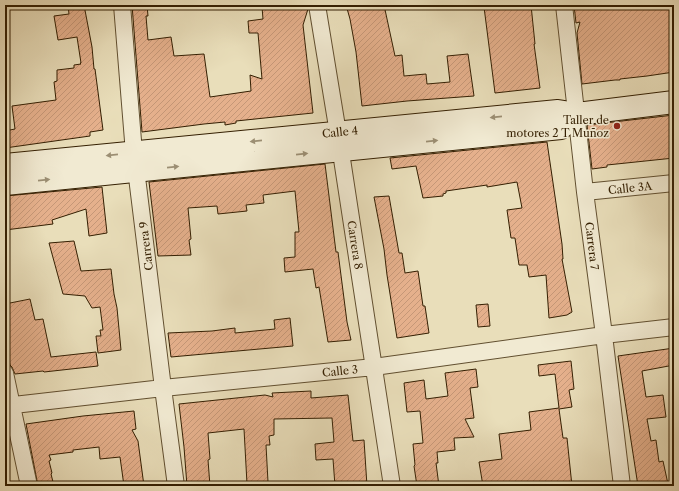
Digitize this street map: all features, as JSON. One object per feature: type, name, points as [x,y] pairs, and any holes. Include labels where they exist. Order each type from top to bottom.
[{"type":"street","name":"Carrera 9","points":[[122,5],[135,162],[176,486]]},
{"type":"street","name":"Carrera 8","points":[[317,5],[392,486]]},
{"type":"street","name":"Carrera 7","points":[[564,5],[585,192],[622,486]]},
{"type":"street","points":[[5,184],[135,162],[339,141],[562,128],[577,114],[674,102]]},
{"type":"street","points":[[5,165],[135,162]]},
{"type":"street","name":"Calle 3A","points":[[585,192],[674,183]]},
{"type":"street","name":"Calle 3","points":[[8,406],[163,388],[374,367],[604,335],[674,327]]},
{"type":"street","points":[[5,373],[8,406],[29,486]]},
{"type":"building","points":[[68,5],[84,5],[92,47],[103,130],[90,132],[90,136],[5,148],[5,131],[15,129],[12,106],[56,100],[54,82],[57,81],[57,70],[74,68],[74,65],[81,64],[77,37],[58,40],[54,16],[69,14]]},
{"type":"building","points":[[132,5],[147,5],[148,16],[146,16],[148,40],[171,37],[174,56],[204,54],[210,97],[251,91],[250,75],[262,79],[258,33],[249,33],[248,21],[263,19],[262,7],[266,7],[266,5],[308,5],[303,25],[313,113],[236,121],[236,123],[225,125],[225,122],[142,132]]},
{"type":"building","points":[[346,5],[384,5],[395,56],[402,55],[404,76],[426,74],[427,84],[450,82],[447,56],[468,54],[474,96],[362,106],[356,52]]},
{"type":"building","points":[[497,5],[531,5],[534,44],[540,88],[495,93],[484,7]]},
{"type":"building","points":[[574,5],[674,5],[674,72],[582,84],[577,33],[580,22],[576,23]]},
{"type":"building","points":[[674,115],[674,158],[607,165],[607,167],[592,169],[587,125]]},
{"type":"building","points":[[547,142],[562,244],[562,259],[572,312],[567,315],[549,318],[546,275],[529,277],[527,265],[519,265],[515,238],[511,238],[507,210],[522,208],[517,182],[446,191],[443,196],[423,198],[416,166],[392,169],[390,158]]},
{"type":"building","points":[[325,164],[336,252],[338,252],[347,322],[351,340],[328,342],[319,287],[316,288],[313,269],[285,272],[284,258],[295,257],[295,232],[299,232],[295,191],[263,195],[264,203],[246,205],[247,211],[218,214],[217,206],[188,208],[191,255],[158,256],[149,182]]},
{"type":"building","points":[[102,187],[107,233],[89,236],[86,209],[52,220],[53,224],[5,230],[5,196]]},
{"type":"building","points":[[389,196],[399,253],[402,253],[405,273],[418,271],[429,333],[397,338],[384,249],[374,197]]},
{"type":"building","points":[[74,241],[81,271],[111,269],[121,350],[98,353],[96,336],[101,336],[100,330],[103,330],[100,307],[92,308],[85,296],[63,294],[49,243]]},
{"type":"building","points":[[30,299],[35,320],[43,319],[51,357],[96,352],[98,366],[15,374],[10,365],[5,338],[5,304]]},
{"type":"building","points":[[488,304],[490,326],[478,327],[476,305]]},
{"type":"building","points":[[290,318],[293,346],[171,357],[168,333],[212,331],[235,328],[235,333],[275,329],[274,320]]},
{"type":"building","points":[[674,348],[674,365],[642,371],[646,397],[663,395],[666,417],[647,419],[651,441],[656,440],[659,462],[663,461],[668,484],[667,486],[638,486],[618,356]]},
{"type":"building","points":[[571,361],[574,389],[569,390],[572,407],[559,409],[563,438],[567,438],[572,486],[483,486],[479,462],[502,459],[499,434],[531,430],[529,412],[559,408],[555,374],[539,376],[538,365]]},
{"type":"building","points":[[476,369],[478,387],[470,388],[474,418],[465,419],[474,437],[454,438],[455,450],[437,452],[438,463],[436,463],[439,486],[417,486],[413,444],[423,443],[420,411],[407,412],[404,383],[424,380],[426,399],[448,396],[445,373]]},
{"type":"building","points":[[311,391],[311,398],[348,395],[353,441],[364,440],[367,486],[335,486],[333,459],[316,460],[315,444],[334,442],[332,418],[274,419],[274,435],[269,436],[270,445],[266,445],[268,482],[247,484],[244,429],[208,433],[210,486],[187,486],[179,404],[265,395],[273,397],[272,393]]},
{"type":"building","points":[[134,411],[136,429],[132,430],[138,441],[144,486],[124,486],[120,457],[100,459],[99,447],[49,455],[54,486],[38,486],[26,424]]},
{"type":"place","name":"Taller de motores 2 T Muñoz","points":[[617,126]]}]
